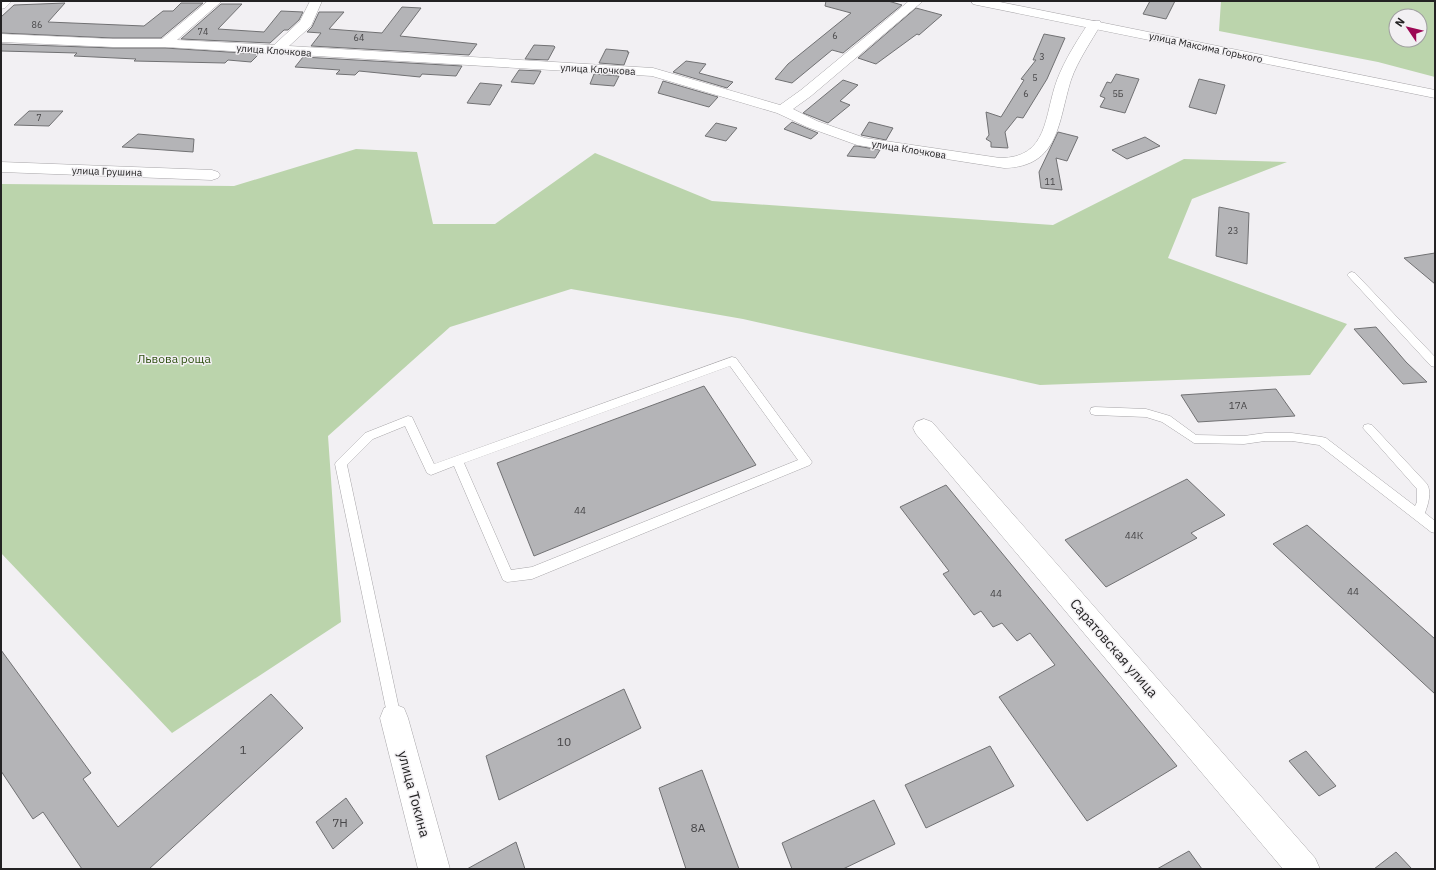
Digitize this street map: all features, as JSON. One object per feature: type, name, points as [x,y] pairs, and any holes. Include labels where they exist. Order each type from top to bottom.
[{"type":"street","points":[[1,5],[6,1]]},
{"type":"street","points":[[165,43],[216,1]]},
{"type":"street","points":[[277,50],[306,23],[316,1]]},
{"type":"street","points":[[782,110],[917,1]]},
{"type":"street","name":"улица Максима Горького","points":[[977,1],[1435,94]]},
{"type":"street","name":"улица Клочкова","points":[[1,38],[113,43],[165,43],[653,72],[782,110],[812,124],[862,142],[1000,163],[1019,162],[1036,154],[1048,139],[1065,80],[1085,39],[1095,24]]},
{"type":"street","name":"улица Грушина","points":[[1,167],[212,175]]},
{"type":"street","name":"Саратовская улица","points":[[924,428],[1304,869]]},
{"type":"street","name":"улица Токина","points":[[394,718],[434,869]]},
{"type":"lane","points":[[1352,275],[1435,363]]},
{"type":"lane","points":[[394,718],[341,464],[369,436],[408,420],[431,470],[457,460],[732,361],[806,462],[532,572],[507,576],[457,460]]},
{"type":"lane","points":[[1095,411],[1146,413],[1166,419],[1194,439],[1244,440],[1265,437],[1292,437],[1311,438],[1322,441],[1435,528]]},
{"type":"lane","points":[[1368,428],[1423,487],[1423,502],[1418,515]]},
{"type":"green space","points":[[1221,1],[1435,1],[1435,77],[1378,62],[1219,31]]},
{"type":"green space","name":"Львова роща","points":[[356,149],[417,152],[433,224],[495,224],[595,153],[712,201],[1053,225],[1184,159],[1287,162],[1192,199],[1168,258],[1347,324],[1310,375],[1040,385],[743,319],[571,289],[450,327],[328,436],[341,622],[172,733],[1,553],[1,184],[234,186]]},
{"type":"building","points":[[826,1],[888,1],[902,5],[843,53],[832,50],[792,83],[775,79],[788,64],[851,13],[825,6]]},
{"type":"building","points":[[1150,1],[1175,1],[1166,19],[1143,14]]},
{"type":"building","points":[[65,3],[48,22],[144,26],[163,11],[173,11],[181,3],[203,3],[161,38],[113,38],[1,33],[1,17],[14,5]]},
{"type":"building","points":[[221,4],[242,4],[218,29],[264,32],[281,11],[303,12],[299,20],[288,30],[284,30],[270,43],[181,39]]},
{"type":"building","points":[[402,7],[421,8],[400,36],[477,44],[469,55],[311,46],[321,33],[307,32],[312,27],[319,12],[344,12],[329,29],[382,33]]},
{"type":"building","points":[[916,8],[942,15],[919,35],[917,34],[876,64],[858,58]]},
{"type":"building","points":[[1044,34],[1065,38],[1047,79],[1023,118],[1017,117],[1005,132],[1008,148],[991,147],[991,142],[986,139],[989,135],[986,112],[1001,117],[1024,80],[1021,79],[1036,60],[1033,60]]},
{"type":"building","points":[[1,44],[113,48],[165,48],[259,54],[251,62],[228,60],[225,63],[134,61],[136,59],[74,56],[77,53],[1,51]]},
{"type":"building","points":[[534,45],[555,47],[548,60],[525,59]]},
{"type":"building","points":[[606,49],[628,51],[627,52],[629,52],[624,65],[599,63]]},
{"type":"building","points":[[303,57],[462,66],[456,76],[422,74],[420,77],[359,71],[355,75],[336,74],[340,70],[295,67]]},
{"type":"building","points":[[686,61],[706,64],[699,73],[733,82],[727,88],[673,72]]},
{"type":"building","points":[[519,70],[541,71],[534,84],[511,82]]},
{"type":"building","points":[[594,74],[619,76],[614,86],[590,84]]},
{"type":"building","points":[[1116,74],[1139,79],[1125,113],[1100,107],[1105,98],[1100,96],[1107,82],[1111,83]]},
{"type":"building","points":[[1199,79],[1225,85],[1216,114],[1189,107]]},
{"type":"building","points":[[843,80],[858,85],[840,101],[850,105],[828,123],[803,113]]},
{"type":"building","points":[[663,81],[718,97],[709,107],[658,93]]},
{"type":"building","points":[[480,83],[502,85],[490,105],[467,103]]},
{"type":"building","points":[[29,111],[63,111],[49,126],[14,125]]},
{"type":"building","points":[[792,122],[818,133],[811,139],[784,129]]},
{"type":"building","points":[[869,122],[893,128],[886,140],[861,135]]},
{"type":"building","points":[[716,123],[737,128],[726,141],[705,136]]},
{"type":"building","points":[[1058,132],[1078,137],[1067,161],[1056,158],[1062,190],[1041,188],[1039,172]]},
{"type":"building","points":[[138,134],[194,139],[193,152],[122,147]]},
{"type":"building","points":[[1145,137],[1160,146],[1127,159],[1112,150]]},
{"type":"building","points":[[854,146],[880,150],[875,158],[847,156]]},
{"type":"building","points":[[1219,207],[1249,213],[1247,264],[1216,256]]},
{"type":"building","points":[[1435,253],[1435,284],[1404,258]]},
{"type":"building","points":[[1376,327],[1406,362],[1427,382],[1403,384],[1354,329]]},
{"type":"building","points":[[704,386],[756,465],[534,556],[497,463]]},
{"type":"building","points":[[1276,389],[1295,416],[1198,422],[1181,395]]},
{"type":"building","points":[[1187,479],[1225,515],[1191,533],[1197,538],[1106,587],[1065,540]]},
{"type":"building","points":[[946,485],[1177,766],[1087,821],[999,697],[1055,665],[1030,633],[1017,641],[1002,623],[993,627],[981,611],[974,615],[943,574],[949,571],[900,507]]},
{"type":"building","points":[[1307,525],[1435,639],[1435,694],[1273,544]]},
{"type":"building","points":[[1,650],[91,773],[83,779],[118,827],[271,694],[303,728],[149,869],[82,869],[43,812],[33,819],[1,771]]},
{"type":"building","points":[[624,689],[641,728],[499,800],[486,756]]},
{"type":"building","points":[[990,746],[1014,786],[926,828],[905,785]]},
{"type":"building","points":[[1306,751],[1336,786],[1319,796],[1289,761]]},
{"type":"building","points":[[702,770],[739,869],[686,869],[659,788]]},
{"type":"building","points":[[346,798],[363,823],[333,849],[316,822]]},
{"type":"building","points":[[874,800],[895,844],[843,869],[792,869],[782,843]]},
{"type":"building","points":[[516,842],[525,869],[467,869]]},
{"type":"building","points":[[1189,851],[1202,869],[1157,869]]},
{"type":"building","points":[[1396,852],[1412,869],[1374,869]]}]
